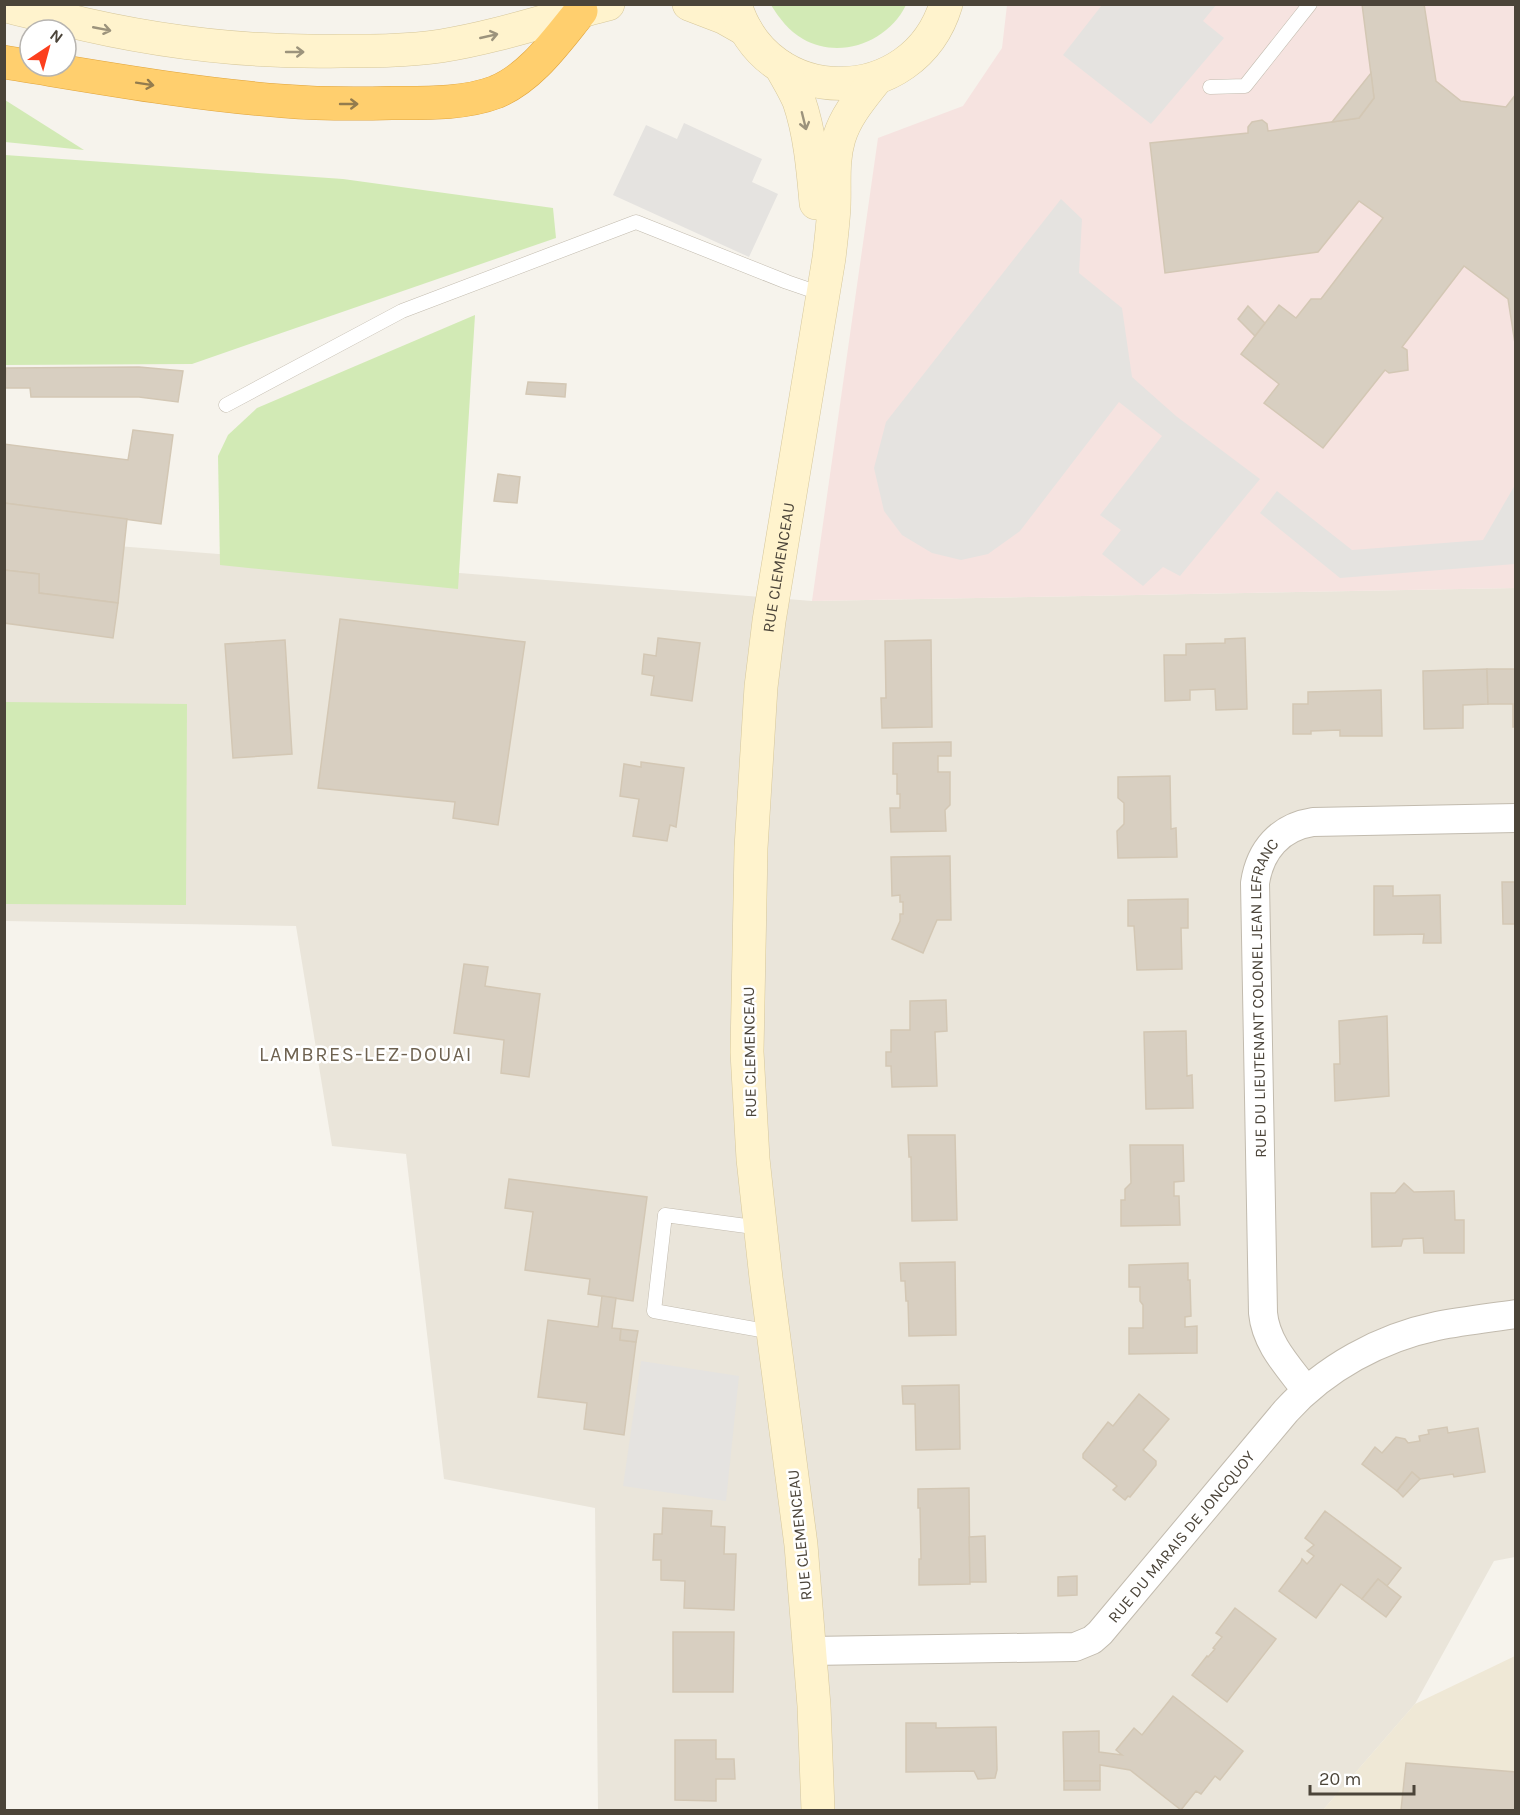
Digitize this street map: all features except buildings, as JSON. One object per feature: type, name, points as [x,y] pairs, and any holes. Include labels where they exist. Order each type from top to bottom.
[{"type":"highway","points":[[4,62],[161,87],[284,101],[343,104],[447,101],[484,96],[512,83],[595,8]]},
{"type":"street","points":[[689,4],[723,17],[741,17],[761,51],[781,67],[811,81],[827,84],[852,84],[876,79],[899,68],[918,53],[937,27],[946,4]]},
{"type":"street","points":[[4,5],[148,38],[199,45],[291,52],[397,50],[440,46],[487,37],[595,8]]},
{"type":"street","name":"RUE CLEMENCEAU","points":[[781,67],[798,98],[806,128],[818,218],[822,294]]},
{"type":"street","name":"RUE CLEMENCEAU","points":[[818,1810],[814,1706],[800,1534],[751,1138],[747,1052],[751,848],[757,728],[769,621],[831,240],[836,148],[854,108],[876,79]]},
{"type":"street","name":"RUE DU LIEUTENANT COLONEL JEAN LEFRANC","points":[[1306,1390],[1275,1349],[1268,1336],[1263,1313],[1255,883],[1260,860],[1277,838],[1300,824],[1515,818]]},
{"type":"street","name":"RUE DU MARAIS DE JONCQUOY","points":[[810,1651],[1075,1647],[1092,1640],[1286,1412],[1306,1390],[1321,1378],[1355,1356],[1393,1340],[1436,1327],[1515,1314]]},
{"type":"lane","points":[[1210,87],[1245,86],[1310,4]]},
{"type":"lane","points":[[226,405],[402,311],[636,222],[822,294]]},
{"type":"lane","points":[[761,1228],[665,1215],[654,1311],[774,1332]]},
{"type":"shaded area","points":[[1007,5],[1515,5],[1515,588],[812,601],[878,138],[963,106],[1002,48]]},
{"type":"shaded area","points":[[1102,5],[1216,5],[1203,21],[1224,38],[1151,124],[1063,55]]},
{"type":"shaded area","points":[[684,123],[762,159],[752,182],[778,194],[749,257],[613,195],[646,125],[677,139]]},
{"type":"shaded area","points":[[1061,199],[1082,219],[1079,273],[1122,308],[1132,377],[1176,416],[1260,479],[1180,576],[1163,567],[1143,586],[1102,554],[1121,530],[1100,515],[1162,436],[1119,402],[1020,531],[988,554],[961,560],[932,553],[902,535],[884,511],[874,468],[886,422]]},
{"type":"shaded area","points":[[1515,485],[1515,564],[1340,578],[1260,513],[1277,491],[1352,550],[1483,540]]},
{"type":"shaded area","points":[[4,537],[812,601],[1515,588],[1515,1557],[1494,1561],[1415,1704],[1323,1810],[598,1810],[595,1508],[444,1479],[406,1154],[332,1146],[296,926],[5,921]]},
{"type":"shaded area","points":[[641,1361],[739,1376],[726,1501],[623,1486]]},
{"type":"shaded area","points":[[1515,1656],[1515,1810],[1323,1810],[1415,1704]]},
{"type":"green space","points":[[771,5],[906,5],[888,29],[875,38],[862,44],[832,48],[817,45],[798,36],[777,15]]},
{"type":"green space","points":[[5,100],[84,150],[5,142]]},
{"type":"green space","points":[[5,155],[343,179],[553,208],[556,238],[192,364],[5,365]]},
{"type":"green space","points":[[475,315],[458,589],[220,565],[218,456],[228,435],[257,408]]},
{"type":"green space","points":[[5,702],[187,704],[186,905],[5,904]]},
{"type":"district","name":"LAMBRES-LEZ-DOUAI","points":[[366,1054]]}]
